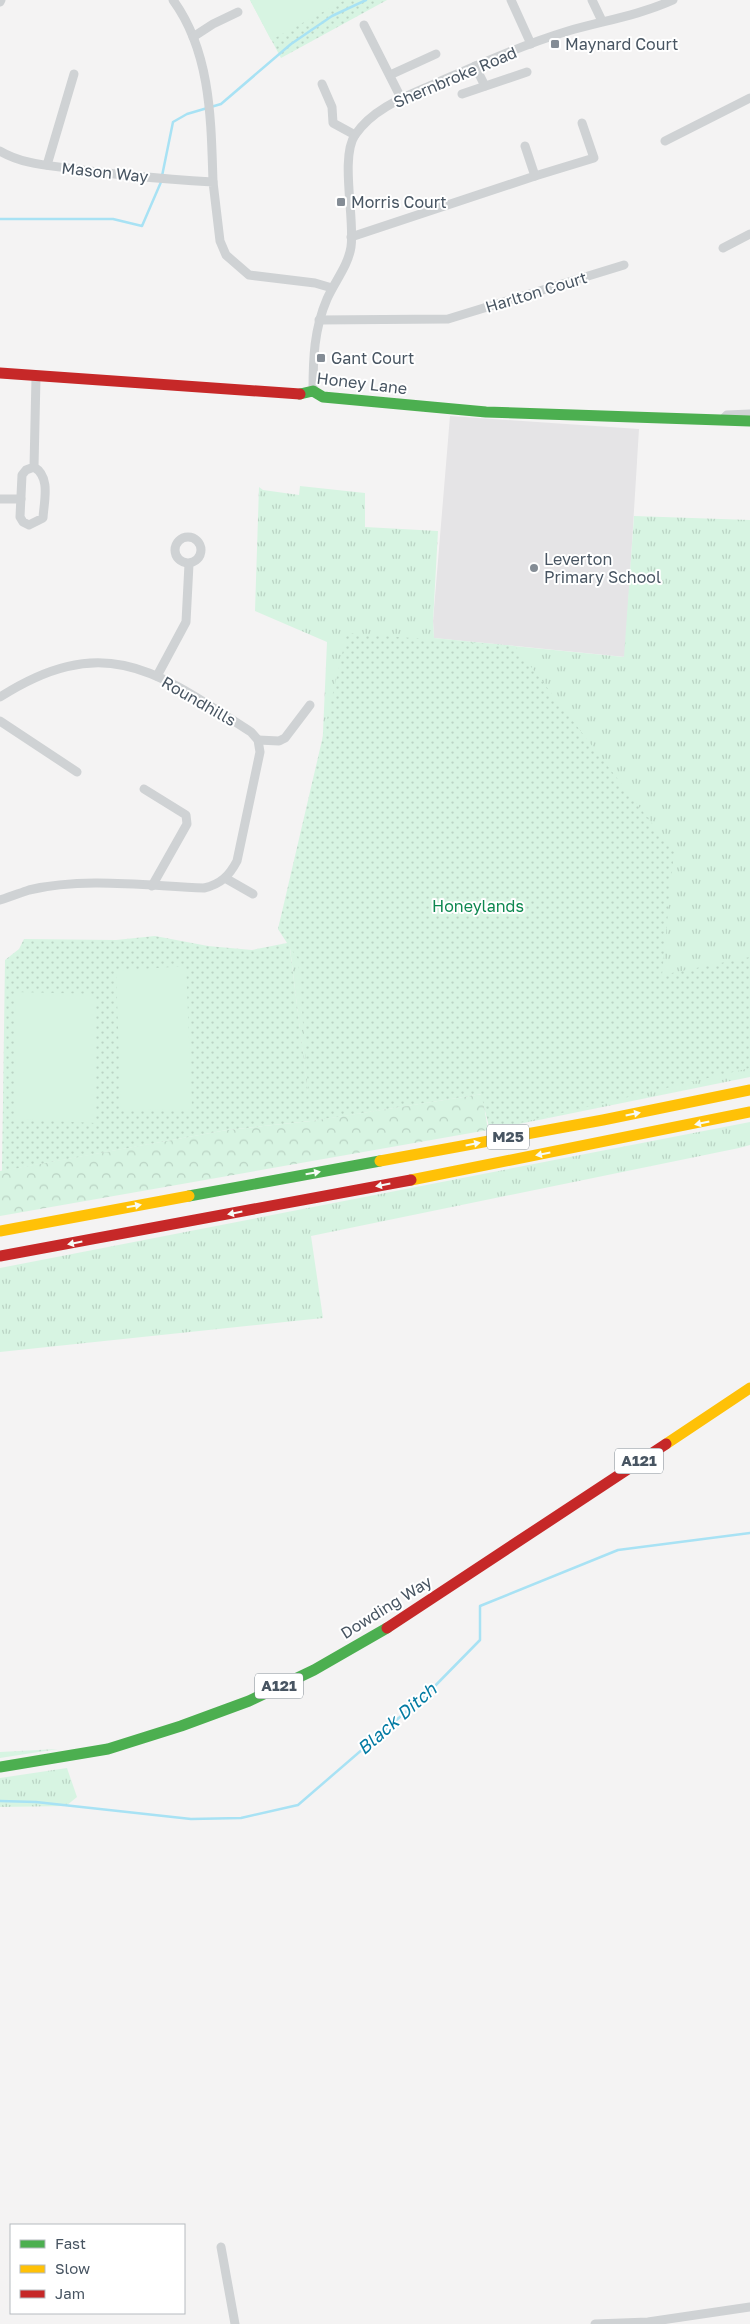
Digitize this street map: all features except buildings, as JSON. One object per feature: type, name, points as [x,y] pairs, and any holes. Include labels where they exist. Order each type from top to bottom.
[{"type":"main road","name":"Honey Lane","points":[[0,373],[36,377],[303,394],[313,391],[323,397],[486,412],[750,422]]},
{"type":"main road","name":"M25","points":[[0,1231],[594,1122],[750,1090]]},
{"type":"main road","name":"M25","points":[[0,1256],[453,1172],[750,1112]]},
{"type":"main road","name":"Dowding Way","points":[[0,1767],[108,1749],[172,1729],[248,1701],[314,1670],[404,1618],[750,1388]]},
{"type":"street","points":[[173,0],[193,37],[207,87],[213,182],[220,241],[226,255],[249,275],[315,283],[332,288]]},
{"type":"street","points":[[511,0],[531,44]]},
{"type":"street","points":[[592,0],[602,21]]},
{"type":"street","name":"Shernbroke Road","points":[[355,135],[371,119],[401,98],[475,66],[531,44],[602,21],[651,10],[673,0]]},
{"type":"street","points":[[193,37],[213,24],[238,12]]},
{"type":"street","points":[[364,25],[401,98]]},
{"type":"street","points":[[390,75],[436,54]]},
{"type":"street","points":[[475,66],[485,86]]},
{"type":"street","points":[[462,94],[528,72]]},
{"type":"street","points":[[47,165],[74,74]]},
{"type":"street","points":[[313,391],[313,358],[318,320],[332,288],[345,266],[351,248],[349,159],[355,135],[333,123],[332,107],[322,84]]},
{"type":"street","points":[[665,141],[750,98]]},
{"type":"street","points":[[351,237],[594,158],[582,123]]},
{"type":"street","points":[[525,146],[535,176]]},
{"type":"street","name":"Mason Way","points":[[0,152],[21,160],[47,165],[126,176],[213,182]]},
{"type":"street","points":[[723,248],[750,234]]},
{"type":"street","name":"Harlton Court","points":[[318,320],[448,319],[624,265]]},
{"type":"street","points":[[34,467],[36,377]]},
{"type":"street","name":"Honey Lane","points":[[721,422],[727,415],[750,414]]},
{"type":"street","points":[[34,467],[41,471],[45,477],[43,518],[29,525],[20,517],[22,475],[26,470],[34,467]]},
{"type":"street","points":[[0,499],[21,499]]},
{"type":"street","points":[[157,676],[186,622],[189,564]]},
{"type":"street","name":"Roundhills","points":[[0,697],[44,672],[72,664],[109,662],[145,670],[157,676],[202,701],[251,732],[258,740]]},
{"type":"street","points":[[0,900],[29,890],[64,885],[204,888],[217,885],[230,874],[237,861],[260,752],[258,740],[279,741],[285,738],[310,705]]},
{"type":"street","points":[[0,721],[77,772]]},
{"type":"street","points":[[144,789],[186,815],[187,824],[152,886]]},
{"type":"street","points":[[225,878],[253,894]]},
{"type":"street","points":[[221,2246],[235,2324]]},
{"type":"street","points":[[595,2324],[648,2322],[750,2307]]},
{"type":"shaded area","name":"Leverton Primary School","points":[[450,416],[639,429],[625,657],[434,638],[433,621]]},
{"type":"green space","points":[[250,0],[387,0],[281,58]]},
{"type":"green space","points":[[250,0],[345,0],[271,40]]},
{"type":"green space","name":"Honeylands","points":[[300,486],[365,493],[365,527],[438,531],[433,621],[434,638],[624,657],[634,516],[750,520],[750,1077],[490,1130],[481,1094],[311,1121],[289,940],[278,929],[302,845],[322,754],[327,642],[255,611],[259,487],[263,490],[299,495]]},
{"type":"green space","name":"Honeylands","points":[[347,633],[515,646],[674,852],[662,975],[750,957],[750,1068],[490,1130],[481,1094],[311,1121],[227,1130],[2,1171],[5,960],[19,949],[24,939],[116,940],[155,936],[208,946],[252,950],[287,943],[278,929]],"holes":[[[290,949],[298,959],[309,1101]]]},
{"type":"green space","points":[[186,966],[192,1110],[121,1109],[116,971]]},
{"type":"green space","points":[[15,992],[96,994],[95,1123],[16,1119]]},
{"type":"green space","points":[[482,1094],[488,1130],[0,1216],[0,1171],[227,1130],[311,1121]]},
{"type":"green space","points":[[750,1122],[750,1145],[739,1148],[311,1236],[323,1318],[0,1352],[0,1268]]},
{"type":"green space","points":[[58,1749],[0,1758],[0,1752]]},
{"type":"green space","points":[[67,1768],[77,1797],[66,1806],[0,1807],[0,1778]]},
{"type":"waterway","points":[[162,176],[173,122],[187,114],[221,104],[291,44],[332,16],[366,0]]},
{"type":"waterway","points":[[0,219],[113,219],[142,226],[161,182]]},
{"type":"waterway","name":"Black Ditch","points":[[0,1801],[36,1802],[191,1819],[241,1818],[298,1805],[430,1691],[480,1640],[480,1606],[618,1550],[750,1533]]},
{"type":"traffic: fast","points":[[300,394],[313,391],[323,397],[486,412],[750,421]]},
{"type":"traffic: fast","points":[[189,1196],[380,1161]]},
{"type":"traffic: fast","points":[[0,1767],[108,1749],[181,1726],[249,1701],[314,1670],[387,1628]]},
{"type":"traffic: slow","points":[[380,1161],[603,1120],[750,1090]]},
{"type":"traffic: slow","points":[[411,1180],[750,1112]]},
{"type":"traffic: slow","points":[[0,1231],[189,1196]]},
{"type":"traffic: slow","points":[[666,1444],[750,1388]]},
{"type":"traffic: jam","points":[[0,373],[300,394]]},
{"type":"traffic: jam","points":[[0,1256],[411,1180]]},
{"type":"traffic: jam","points":[[387,1628],[666,1444]]},
{"type":"place","name":"Maynard Court","points":[[555,44]]},
{"type":"place","name":"Morris Court","points":[[341,202]]},
{"type":"place","name":"Gant Court","points":[[321,358]]},
{"type":"place","name":"Leverton Primary School","points":[[534,568]]}]
